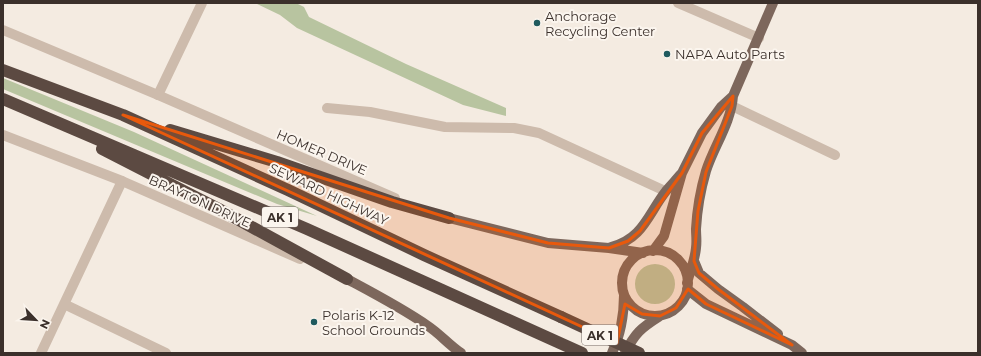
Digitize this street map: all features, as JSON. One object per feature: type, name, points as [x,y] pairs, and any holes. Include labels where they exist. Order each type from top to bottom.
[{"type":"highway","name":"SEWARD HIGHWAY","points":[[3,70],[123,115],[639,353]]},
{"type":"highway","points":[[3,99],[217,208],[347,280]]},
{"type":"highway","name":"AK 1","points":[[3,99],[307,229],[582,353]]},
{"type":"highway","points":[[123,115],[277,162],[392,202],[449,218]]},
{"type":"main road","points":[[625,353],[633,337],[644,326],[676,308],[682,302],[694,262],[698,211],[706,172],[720,141],[732,101],[773,3]]},
{"type":"main road","points":[[653,250],[664,236],[682,173],[702,133],[721,107],[732,101]]},
{"type":"main road","points":[[610,248],[628,241],[640,231],[666,191],[682,173]]},
{"type":"main road","name":"HOMER DRIVE","points":[[449,218],[548,243],[610,248],[643,253]]},
{"type":"main road","points":[[612,353],[622,326],[624,311],[624,295],[622,286],[623,276],[627,266],[634,258],[653,250],[664,252],[673,256],[681,264],[686,273],[687,286],[706,304],[792,345]]},
{"type":"main road","points":[[694,262],[699,273],[802,353]]},
{"type":"main road","name":"BRAYTON DRIVE","points":[[347,280],[404,309],[430,327],[458,352]]},
{"type":"main road","points":[[624,295],[628,303],[642,314],[660,316]]},
{"type":"street","points":[[158,94],[202,3]]},
{"type":"street","points":[[678,3],[758,38]]},
{"type":"street","name":"HOMER DRIVE","points":[[3,30],[158,94],[398,199],[449,218]]},
{"type":"street","points":[[732,101],[835,155]]},
{"type":"street","points":[[327,108],[370,112],[445,127],[514,128],[539,133],[666,191]]},
{"type":"street","name":"BRAYTON DRIVE","points":[[3,135],[122,181],[347,280]]},
{"type":"street","points":[[41,353],[122,181]]},
{"type":"street","points":[[64,304],[166,353]]},
{"type":"highlighted area","points":[[733,96],[732,106],[706,172],[698,211],[694,261],[699,273],[792,345],[706,304],[688,289],[676,308],[660,316],[642,314],[625,304],[617,343],[123,115],[449,218],[548,243],[609,248],[628,241],[640,231],[682,173],[702,133]]},
{"type":"green space","points":[[255,3],[296,3],[304,7],[309,17],[406,64],[506,108],[506,116],[463,105],[297,28],[280,15]]},
{"type":"green space","points":[[3,78],[134,132],[317,216],[277,204],[3,89]]},
{"type":"green space","points":[[655,264],[663,266],[669,270],[673,276],[675,284],[673,292],[669,298],[663,302],[655,304],[647,302],[641,298],[637,292],[635,284],[637,276],[641,270],[647,266]]},
{"type":"place","name":"Anchorage Recycling Center","points":[[537,23]]},
{"type":"place","name":"NAPA Auto Parts","points":[[667,54]]},
{"type":"place","name":"Polaris K-12 School Grounds","points":[[314,322]]}]
